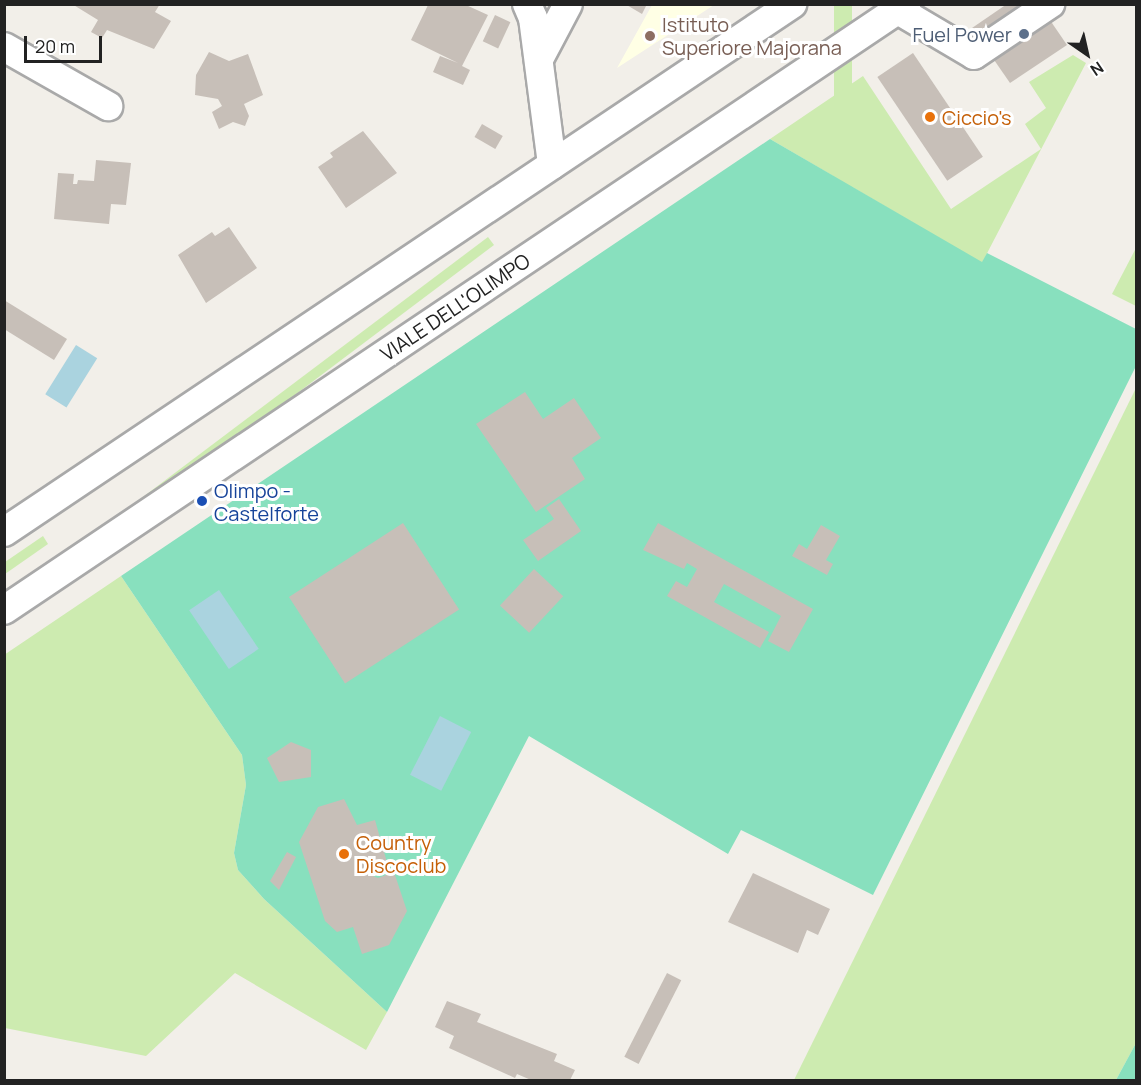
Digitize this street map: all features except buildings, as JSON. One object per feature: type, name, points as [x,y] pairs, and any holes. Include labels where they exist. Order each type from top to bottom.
[{"type":"street","points":[[527,4],[534,18],[552,165]]},
{"type":"street","points":[[539,59],[568,4]]},
{"type":"street","points":[[4,532],[792,4]]},
{"type":"street","points":[[902,7],[974,55],[1050,4]]},
{"type":"street","name":"VIALE DELL'OLIMPO","points":[[4,610],[902,7]]},
{"type":"street","points":[[4,47],[108,106]]},
{"type":"shaded area","name":"Istituto Superiore Majorana","points":[[652,5],[714,5],[617,68]]},
{"type":"green space","points":[[834,5],[852,5],[852,414],[834,414]]},
{"type":"green space","points":[[1073,55],[1086,63],[982,263],[770,139],[863,76],[951,209],[1041,149],[1025,124],[1046,108],[1029,82]]},
{"type":"green space","points":[[770,139],[982,262],[987,253],[1136,329],[1136,366],[873,895],[741,830],[728,854],[529,736],[387,1012],[264,899],[238,870],[234,853],[246,785],[242,755],[121,576]]},
{"type":"green space","points":[[488,237],[494,245],[72,563],[66,555]]},
{"type":"green space","points":[[1136,248],[1136,306],[1112,294]]},
{"type":"green space","points":[[1136,388],[1136,1043],[1116,1080],[794,1080]]},
{"type":"green space","points":[[43,536],[48,544],[5,574],[5,562]]},
{"type":"green space","points":[[121,576],[242,755],[246,785],[234,853],[238,870],[264,899],[387,1012],[366,1050],[235,973],[146,1056],[5,1028],[4,655]]},
{"type":"green space","points":[[1136,1043],[1136,1080],[1116,1080]]},
{"type":"water","points":[[76,345],[97,358],[66,407],[45,394]]},
{"type":"water","points":[[219,590],[259,649],[229,669],[189,610]]},
{"type":"water","points":[[440,716],[471,732],[441,791],[410,775]]},
{"type":"place","name":"Fuel Power","points":[[1024,34]]},
{"type":"place","name":"Istituto Superiore Majorana","points":[[650,36]]},
{"type":"place","name":"Ciccio's","points":[[930,117]]},
{"type":"place","name":"Olimpo - Castelforte","points":[[202,501]]},
{"type":"place","name":"Country Discoclub","points":[[344,854]]}]
